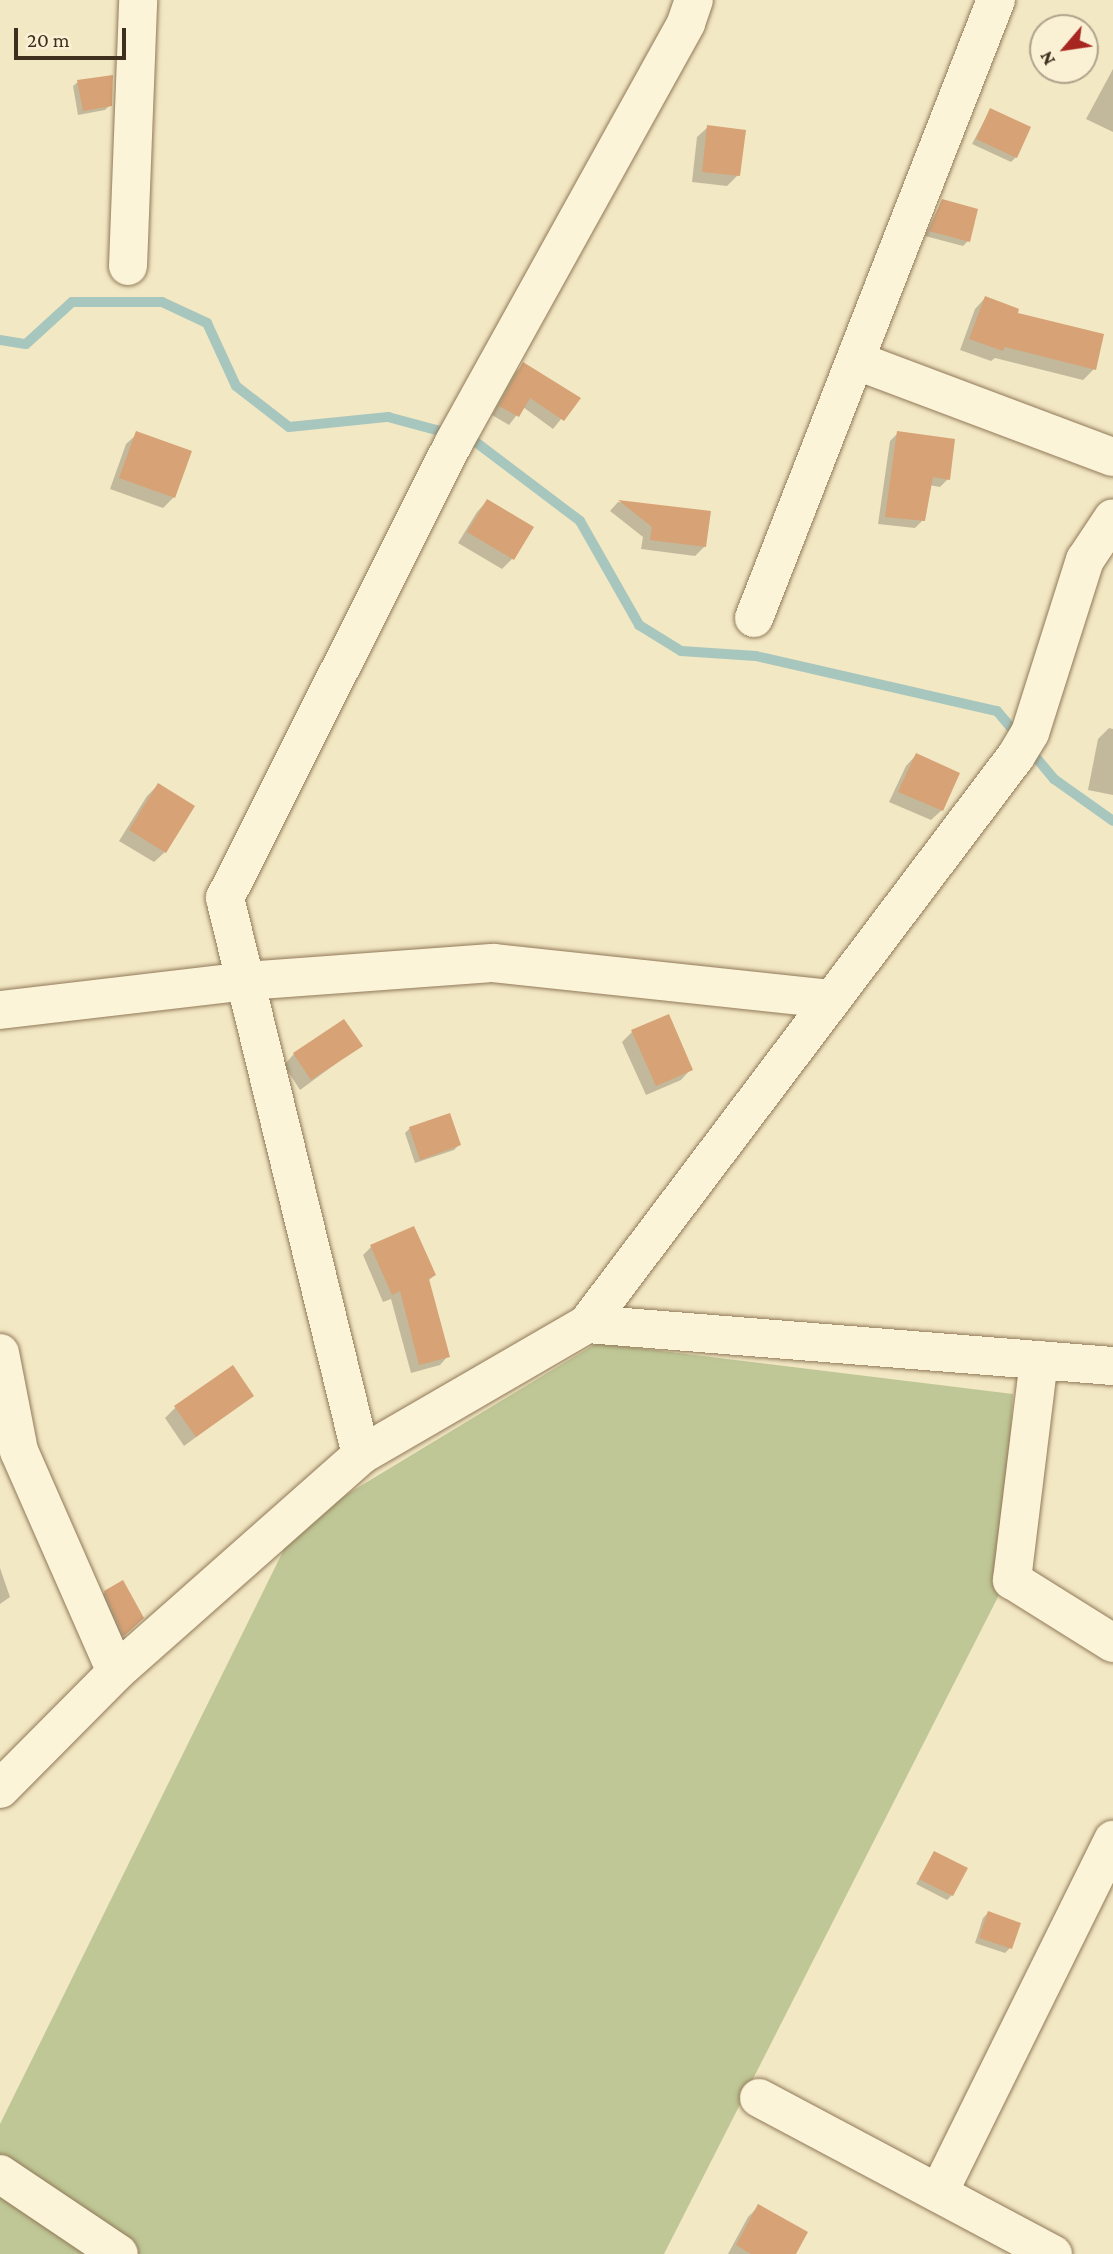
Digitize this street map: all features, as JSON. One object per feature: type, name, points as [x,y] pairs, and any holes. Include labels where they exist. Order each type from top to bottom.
[{"type":"street","points":[[128,266],[138,0]]},
{"type":"street","points":[[360,1455],[225,898],[458,435],[686,23],[694,0]]},
{"type":"street","points":[[754,618],[857,361],[996,0]]},
{"type":"street","points":[[857,361],[1113,457]]},
{"type":"street","points":[[0,1789],[117,1672],[360,1455],[587,1324],[1023,744],[1085,560],[1113,518]]},
{"type":"street","points":[[0,1010],[246,981],[493,963],[832,999]]},
{"type":"street","points":[[587,1324],[1113,1366]]},
{"type":"street","points":[[0,1353],[9,1453],[117,1672]]},
{"type":"street","points":[[1039,1360],[1012,1580],[1113,1643]]},
{"type":"street","points":[[939,2192],[1113,1840]]},
{"type":"street","points":[[759,2098],[1053,2254]]},
{"type":"street","points":[[0,2174],[119,2254]]},
{"type":"green space","points":[[597,1343],[1013,1394],[1001,1591],[664,2254],[0,2254],[0,2124],[296,1525]]},
{"type":"building","points":[[113,75],[112,106],[83,111],[77,80]]},
{"type":"building","points":[[990,108],[1031,127],[1017,158],[976,139]]},
{"type":"building","points":[[707,125],[746,130],[740,176],[702,172]]},
{"type":"building","points":[[942,199],[978,209],[970,242],[929,231]]},
{"type":"building","points":[[985,296],[1019,309],[1018,313],[1104,334],[1096,370],[1005,347],[1003,351],[969,339]]},
{"type":"building","points":[[523,362],[581,398],[564,421],[530,398],[519,417],[499,406]]},
{"type":"building","points":[[136,431],[192,451],[175,498],[119,478]]},
{"type":"building","points":[[897,431],[955,439],[950,480],[933,477],[925,521],[885,517]]},
{"type":"building","points":[[487,499],[534,527],[514,560],[467,532]]},
{"type":"building","points":[[618,500],[711,511],[706,547],[650,540],[652,527]]},
{"type":"building","points":[[916,753],[960,773],[943,811],[898,792]]},
{"type":"building","points":[[158,783],[195,806],[166,853],[129,830]]},
{"type":"building","points":[[669,1014],[693,1070],[656,1086],[631,1030]]},
{"type":"building","points":[[344,1019],[363,1046],[311,1080],[293,1053]]},
{"type":"building","points":[[450,1113],[461,1145],[420,1160],[409,1127]]},
{"type":"building","points":[[414,1226],[436,1275],[429,1279],[450,1357],[419,1365],[400,1291],[392,1295],[370,1245]]},
{"type":"building","points":[[233,1365],[254,1396],[196,1437],[174,1406]]},
{"type":"building","points":[[123,1580],[144,1618],[124,1636],[104,1591]]},
{"type":"building","points":[[934,1851],[968,1868],[953,1896],[919,1879]]},
{"type":"building","points":[[988,1911],[1021,1923],[1012,1949],[979,1938]]},
{"type":"building","points":[[758,2204],[808,2232],[796,2254],[751,2254],[736,2245]]},
{"type":"waterway","points":[[0,340],[26,344],[72,302],[162,302],[207,323],[236,386],[289,427],[388,417],[473,440],[580,521],[639,625],[681,651],[756,656],[997,711],[1054,779],[1113,821]]}]
